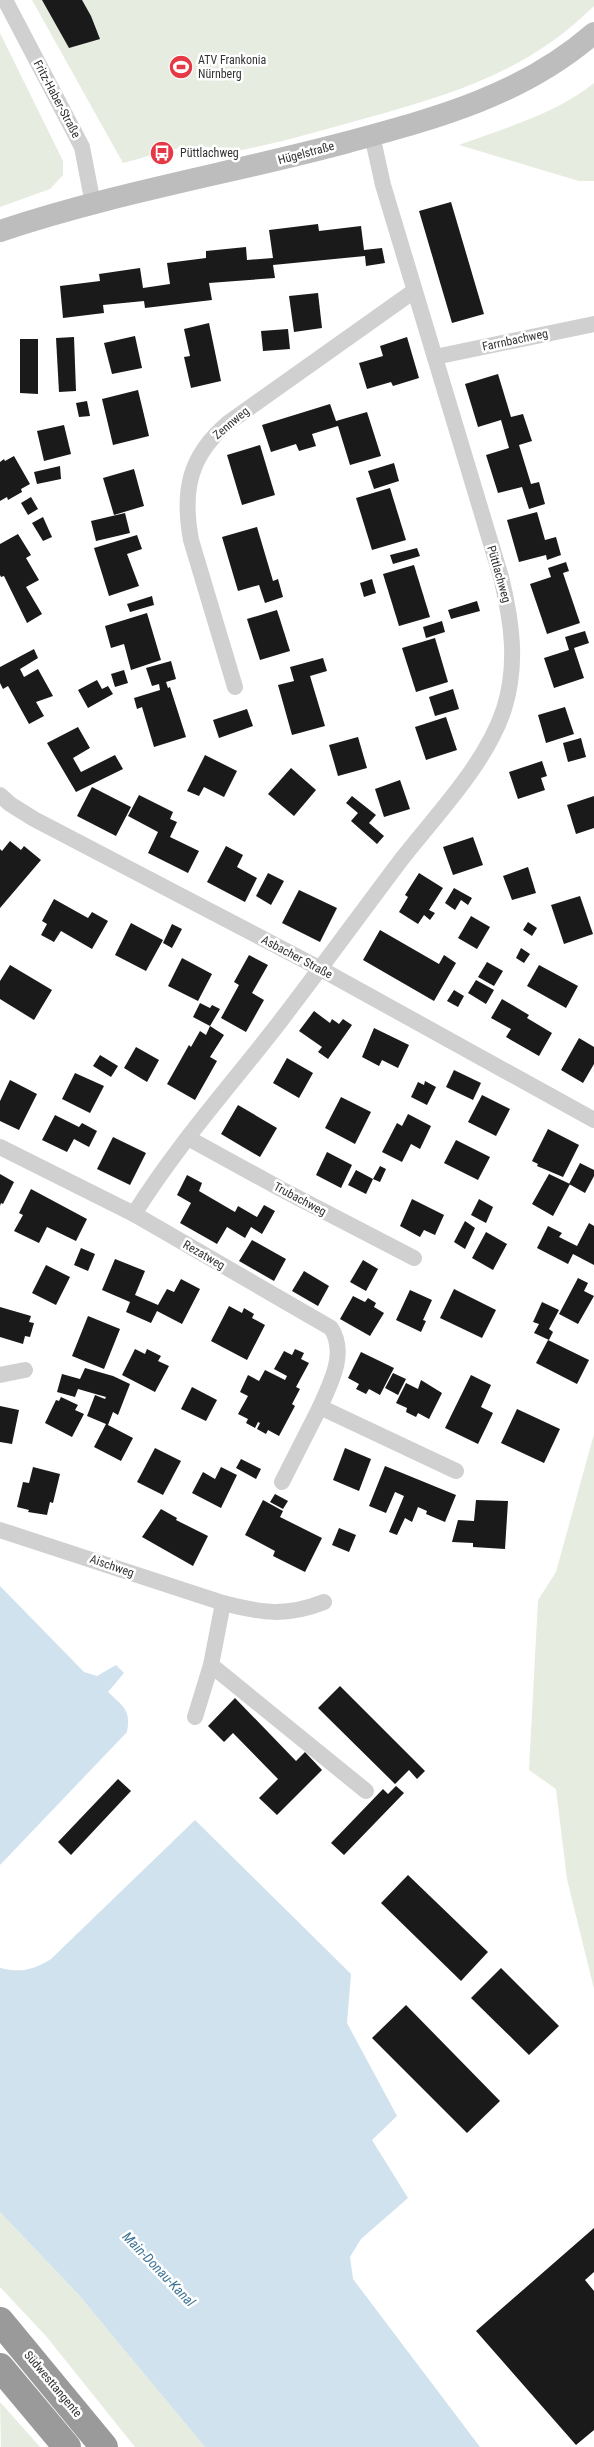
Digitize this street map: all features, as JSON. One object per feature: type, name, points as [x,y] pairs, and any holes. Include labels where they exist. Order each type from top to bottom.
[{"type":"highway","name":"Südwesttangente","points":[[0,2321],[104,2447]]},
{"type":"highway","points":[[0,2367],[67,2447]]},
{"type":"street","name":"Fritz-Haber-Straße","points":[[5,0],[82,147],[93,204]]},
{"type":"street","name":"Hügelstraße","points":[[0,231],[93,204],[226,174],[372,136],[450,113],[498,95],[547,68],[594,33]]},
{"type":"street","name":"Püttlachweg","points":[[319,968],[482,754],[494,732],[509,691],[513,646],[511,617],[383,185],[372,136]]},
{"type":"street","name":"Zennweg","points":[[235,687],[191,540],[186,515],[186,493],[193,471],[207,444],[228,422],[414,291]]},
{"type":"street","name":"Farrnbachweg","points":[[435,356],[594,324]]},
{"type":"street","name":"Asbacher Straße","points":[[0,795],[10,804],[34,819],[319,968],[594,1120]]},
{"type":"street","points":[[134,1214],[149,1189],[283,1018],[319,968]]},
{"type":"street","name":"Trubachweg","points":[[188,1138],[414,1258]]},
{"type":"street","name":"Rezatweg","points":[[0,1148],[134,1214],[331,1328],[338,1339],[338,1352],[329,1386],[282,1482]]},
{"type":"street","points":[[0,1375],[25,1370]]},
{"type":"street","points":[[320,1407],[456,1471]]},
{"type":"street","name":"Aischweg","points":[[0,1530],[257,1612],[283,1613],[304,1610],[324,1602]]},
{"type":"street","points":[[196,1717],[212,1665],[224,1603]]},
{"type":"street","points":[[212,1665],[366,1791]]},
{"type":"shaded area","points":[[32,0],[594,0],[594,6],[568,29],[514,65],[457,90],[427,100],[303,136],[242,150],[193,146],[123,163]]},
{"type":"shaded area","points":[[0,33],[63,161],[63,175],[50,189],[0,207]]},
{"type":"shaded area","points":[[594,83],[594,181],[579,181],[459,145],[546,112],[579,94]]},
{"type":"shaded area","points":[[594,1434],[594,1989],[567,1879],[556,1789],[529,1770],[538,1600],[556,1572]]},
{"type":"shaded area","points":[[0,2212],[78,2294],[205,2447],[135,2447],[46,2336],[0,2287]]},
{"type":"shaded area","points":[[0,2402],[40,2447],[1,2447]]},
{"type":"water","points":[[0,1586],[84,1672],[97,1676],[116,1665],[124,1673],[108,1692],[125,1709],[128,1725],[127,1732],[0,1865]]},
{"type":"water","name":"Main-Donau-Kanal","points":[[195,1820],[351,1974],[347,2023],[397,2116],[372,2140],[408,2198],[361,2239],[350,2257],[353,2279],[480,2447],[205,2447],[78,2294],[0,2212],[0,1968],[27,1970],[51,1959]]},
{"type":"building","points":[[42,0],[82,0],[100,39],[69,48]]},
{"type":"building","points":[[451,202],[484,314],[452,323],[419,211]]},
{"type":"building","points":[[318,224],[319,231],[361,226],[364,250],[382,248],[385,263],[366,266],[365,256],[273,265],[275,278],[209,283],[212,300],[145,308],[144,301],[103,305],[104,313],[63,318],[60,286],[100,281],[99,274],[140,268],[143,288],[170,284],[167,263],[206,258],[206,251],[246,247],[247,260],[273,258],[269,230]]},
{"type":"building","points":[[318,293],[322,328],[294,332],[289,296]]},
{"type":"building","points":[[209,323],[221,381],[191,388],[184,357],[190,356],[184,329]]},
{"type":"building","points":[[288,329],[290,349],[263,351],[261,331]]},
{"type":"building","points":[[135,336],[142,368],[112,374],[104,343]]},
{"type":"building","points":[[74,337],[76,391],[59,392],[56,338]]},
{"type":"building","points":[[407,337],[419,378],[393,386],[391,382],[367,389],[359,363],[383,356],[380,346]]},
{"type":"building","points":[[20,339],[38,339],[38,394],[20,393]]},
{"type":"building","points":[[498,374],[511,417],[523,414],[532,441],[519,445],[531,484],[539,482],[545,504],[529,509],[522,487],[498,493],[486,455],[509,448],[501,420],[478,427],[465,384]]},
{"type":"building","points":[[138,390],[149,436],[113,445],[102,399]]},
{"type":"building","points":[[87,401],[90,416],[79,417],[76,403]]},
{"type":"building","points":[[330,404],[336,421],[367,412],[381,456],[350,465],[338,426],[312,434],[316,446],[299,451],[296,444],[271,452],[262,425]]},
{"type":"building","points":[[64,425],[71,454],[44,461],[37,431]]},
{"type":"building","points":[[260,445],[275,495],[242,505],[227,455]]},
{"type":"building","points":[[14,456],[30,484],[21,489],[22,492],[8,500],[7,497],[0,501],[0,462]]},
{"type":"building","points":[[394,463],[399,481],[374,489],[368,471]]},
{"type":"building","points":[[60,466],[61,479],[37,484],[34,472]]},
{"type":"building","points":[[134,469],[144,506],[114,515],[103,478]]},
{"type":"building","points":[[390,488],[406,540],[372,550],[356,498]]},
{"type":"building","points":[[31,497],[38,509],[28,515],[21,503]]},
{"type":"building","points":[[537,512],[545,540],[556,537],[561,555],[547,560],[546,555],[519,562],[507,520]]},
{"type":"building","points":[[125,513],[130,533],[96,541],[91,521]]},
{"type":"building","points":[[43,517],[52,537],[43,541],[32,523]]},
{"type":"building","points":[[257,527],[273,581],[278,579],[283,597],[265,603],[259,585],[238,591],[222,537]]},
{"type":"building","points":[[18,534],[31,555],[26,558],[39,580],[26,587],[42,614],[27,623],[4,576],[1,577],[0,575],[0,544]]},
{"type":"building","points":[[137,535],[142,549],[127,554],[139,586],[109,596],[94,548]]},
{"type":"building","points":[[417,548],[420,556],[393,564],[390,555]]},
{"type":"building","points":[[566,562],[569,571],[563,573],[580,623],[547,634],[530,584],[551,577],[548,568]]},
{"type":"building","points":[[414,565],[430,617],[399,626],[383,574]]},
{"type":"building","points":[[372,579],[376,593],[364,597],[360,583]]},
{"type":"building","points":[[152,596],[154,605],[130,612],[127,604]]},
{"type":"building","points":[[477,601],[480,611],[451,619],[448,610]]},
{"type":"building","points":[[277,610],[290,651],[260,660],[247,619]]},
{"type":"building","points":[[147,613],[161,660],[131,670],[124,644],[111,648],[105,626]]},
{"type":"building","points":[[442,621],[445,632],[426,638],[423,627]]},
{"type":"building","points":[[585,631],[589,643],[574,648],[584,678],[554,688],[544,658],[569,650],[565,637]]},
{"type":"building","points":[[435,638],[448,682],[416,692],[402,648]]},
{"type":"building","points":[[34,649],[38,658],[20,669],[24,677],[38,669],[53,696],[36,702],[44,716],[29,724],[8,686],[3,689],[0,683],[0,667]]},
{"type":"building","points":[[323,658],[327,671],[310,676],[325,726],[292,735],[278,685],[294,681],[290,667]]},
{"type":"building","points":[[171,661],[176,679],[166,682],[168,688],[170,687],[186,737],[154,747],[142,707],[137,709],[134,698],[160,690],[159,684],[152,686],[146,668]]},
{"type":"building","points":[[124,670],[128,683],[115,687],[111,674]]},
{"type":"building","points":[[97,680],[102,689],[108,686],[113,694],[88,708],[78,690]]},
{"type":"building","points":[[453,689],[459,709],[435,716],[429,697]]},
{"type":"building","points":[[565,707],[574,734],[546,743],[538,715]]},
{"type":"building","points":[[247,709],[253,726],[219,738],[213,720]]},
{"type":"building","points":[[446,717],[457,750],[426,760],[415,727]]},
{"type":"building","points":[[78,727],[90,748],[73,758],[81,772],[115,755],[123,769],[76,792],[47,743]]},
{"type":"building","points":[[358,737],[367,768],[338,776],[329,745]]},
{"type":"building","points":[[581,738],[586,757],[568,762],[563,743]]},
{"type":"building","points":[[205,755],[237,771],[224,797],[204,787],[199,796],[187,791]]},
{"type":"building","points":[[542,761],[547,776],[541,778],[545,790],[518,799],[509,772]]},
{"type":"building","points":[[291,768],[316,790],[294,816],[268,794]]},
{"type":"building","points":[[400,780],[410,809],[384,817],[375,789]]},
{"type":"building","points":[[92,787],[131,807],[116,836],[77,816]]},
{"type":"building","points":[[139,795],[173,812],[170,819],[177,822],[170,837],[199,851],[188,873],[148,853],[158,832],[128,816]]},
{"type":"building","points":[[352,796],[376,815],[369,823],[384,836],[377,844],[351,821],[358,813],[346,803]]},
{"type":"building","points":[[594,796],[594,828],[576,834],[567,805]]},
{"type":"building","points":[[473,837],[483,865],[453,875],[443,847]]},
{"type":"building","points":[[10,841],[21,850],[24,846],[41,860],[0,908],[0,849],[2,851]]},
{"type":"building","points":[[226,846],[243,855],[237,867],[257,878],[245,902],[207,882]]},
{"type":"building","points":[[528,867],[536,893],[512,900],[503,876]]},
{"type":"building","points":[[268,873],[284,881],[271,905],[256,896]]},
{"type":"building","points":[[419,873],[443,888],[429,910],[435,913],[430,920],[424,915],[418,924],[399,912],[408,897],[405,895]]},
{"type":"building","points":[[454,888],[472,898],[468,905],[461,900],[455,910],[445,903]]},
{"type":"building","points":[[299,890],[337,908],[320,942],[282,923]]},
{"type":"building","points":[[580,896],[593,934],[564,944],[551,905]]},
{"type":"building","points":[[54,899],[88,918],[92,912],[108,921],[92,949],[61,931],[54,942],[41,935],[47,924],[42,921]]},
{"type":"building","points":[[471,916],[490,927],[477,949],[458,938]]},
{"type":"building","points":[[528,922],[537,928],[532,936],[523,930]]},
{"type":"building","points":[[131,923],[163,940],[146,971],[115,955]]},
{"type":"building","points":[[172,924],[182,929],[172,948],[163,943]]},
{"type":"building","points":[[380,930],[439,964],[444,955],[456,963],[434,1001],[363,960]]},
{"type":"building","points":[[521,948],[530,954],[524,963],[516,958]]},
{"type":"building","points":[[249,955],[268,965],[252,993],[264,1000],[246,1032],[221,1018],[239,985],[234,982]]},
{"type":"building","points":[[182,958],[212,974],[198,1001],[168,986]]},
{"type":"building","points":[[487,962],[503,971],[494,986],[478,977]]},
{"type":"building","points":[[10,965],[52,990],[34,1020],[0,999],[0,981]]},
{"type":"building","points":[[539,965],[578,986],[566,1008],[527,986]]},
{"type":"building","points":[[476,980],[494,990],[486,1004],[468,993]]},
{"type":"building","points":[[454,990],[464,996],[458,1007],[447,1001]]},
{"type":"building","points":[[502,999],[529,1015],[527,1018],[552,1033],[539,1056],[506,1037],[511,1029],[491,1018]]},
{"type":"building","points":[[200,1003],[210,1008],[212,1005],[220,1009],[210,1026],[193,1017]]},
{"type":"building","points":[[314,1011],[330,1023],[332,1019],[339,1024],[343,1019],[352,1025],[328,1059],[318,1052],[322,1047],[299,1031]]},
{"type":"building","points":[[210,1026],[224,1035],[210,1057],[217,1061],[195,1100],[167,1084],[189,1045],[191,1047],[200,1031],[206,1035]]},
{"type":"building","points":[[374,1028],[409,1045],[398,1068],[382,1060],[379,1066],[362,1057]]},
{"type":"building","points":[[579,1038],[594,1047],[594,1064],[583,1083],[561,1070]]},
{"type":"building","points":[[136,1047],[159,1060],[147,1082],[124,1068]]},
{"type":"building","points":[[100,1055],[118,1066],[111,1077],[93,1066]]},
{"type":"building","points":[[287,1058],[313,1073],[299,1098],[273,1083]]},
{"type":"building","points":[[454,1070],[481,1083],[473,1100],[446,1087]]},
{"type":"building","points":[[75,1073],[104,1086],[90,1113],[62,1099]]},
{"type":"building","points":[[10,1080],[37,1094],[19,1130],[0,1121],[0,1101]]},
{"type":"building","points":[[425,1081],[436,1087],[427,1105],[411,1097],[418,1082],[424,1085]]},
{"type":"building","points":[[482,1095],[510,1109],[496,1136],[468,1122]]},
{"type":"building","points":[[341,1097],[371,1112],[355,1144],[325,1128]]},
{"type":"building","points":[[238,1105],[277,1128],[260,1157],[221,1134]]},
{"type":"building","points":[[408,1114],[431,1126],[420,1149],[411,1144],[402,1162],[382,1152],[397,1123],[402,1126]]},
{"type":"building","points":[[55,1115],[79,1127],[82,1123],[97,1131],[89,1147],[74,1139],[67,1152],[42,1140]]},
{"type":"building","points":[[548,1129],[579,1145],[563,1177],[537,1166],[538,1164],[532,1161]]},
{"type":"building","points":[[113,1137],[146,1153],[130,1185],[97,1169]]},
{"type":"building","points":[[456,1140],[490,1157],[478,1180],[444,1163]]},
{"type":"building","points":[[327,1152],[352,1165],[341,1188],[316,1175]]},
{"type":"building","points":[[580,1163],[594,1170],[594,1176],[585,1193],[569,1184]]},
{"type":"building","points":[[380,1166],[386,1169],[380,1182],[373,1179]]},
{"type":"building","points":[[356,1170],[373,1179],[366,1194],[348,1185]]},
{"type":"building","points":[[0,1174],[14,1182],[3,1204],[1,1203],[0,1206]]},
{"type":"building","points":[[549,1174],[570,1184],[553,1216],[532,1204]]},
{"type":"building","points":[[187,1175],[202,1183],[199,1191],[235,1212],[238,1206],[257,1217],[264,1205],[275,1211],[262,1234],[251,1227],[245,1238],[227,1227],[217,1244],[180,1223],[191,1203],[177,1195]]},
{"type":"building","points":[[31,1189],[87,1219],[76,1241],[47,1227],[39,1243],[14,1231],[23,1215],[19,1213]]},
{"type":"building","points":[[412,1199],[444,1215],[435,1235],[424,1230],[420,1237],[400,1226]]},
{"type":"building","points":[[479,1199],[493,1207],[486,1223],[471,1215]]},
{"type":"building","points":[[465,1221],[475,1228],[465,1249],[454,1242]]},
{"type":"building","points":[[589,1223],[594,1226],[594,1265],[573,1254],[568,1264],[537,1248],[548,1226],[562,1233],[559,1237],[577,1246]]},
{"type":"building","points":[[486,1232],[507,1244],[493,1270],[472,1258]]},
{"type":"building","points":[[252,1240],[286,1259],[274,1281],[239,1261]]},
{"type":"building","points":[[81,1248],[95,1254],[88,1271],[74,1265]]},
{"type":"building","points":[[115,1259],[145,1271],[135,1295],[158,1305],[167,1289],[174,1292],[181,1279],[200,1289],[182,1324],[157,1311],[151,1323],[126,1312],[130,1302],[102,1290]]},
{"type":"building","points":[[363,1260],[378,1269],[366,1291],[350,1282]]},
{"type":"building","points":[[46,1265],[70,1277],[56,1305],[32,1293]]},
{"type":"building","points":[[304,1271],[329,1286],[318,1306],[292,1291]]},
{"type":"building","points":[[578,1278],[588,1283],[584,1291],[594,1296],[578,1324],[559,1314]]},
{"type":"building","points":[[454,1289],[496,1310],[482,1338],[440,1318]]},
{"type":"building","points":[[410,1290],[432,1300],[423,1320],[426,1321],[421,1332],[396,1320]]},
{"type":"building","points":[[353,1296],[365,1302],[368,1298],[376,1303],[374,1307],[384,1313],[370,1336],[340,1319]]},
{"type":"building","points":[[542,1302],[559,1310],[549,1329],[553,1332],[549,1340],[534,1333],[539,1324],[533,1322]]},
{"type":"building","points":[[229,1306],[242,1313],[244,1308],[254,1314],[252,1318],[265,1325],[247,1360],[211,1341]]},
{"type":"building","points":[[0,1307],[31,1316],[29,1322],[34,1323],[30,1337],[25,1336],[23,1344],[0,1337]]},
{"type":"building","points":[[88,1316],[120,1329],[104,1369],[72,1356]]},
{"type":"building","points":[[548,1340],[589,1360],[577,1384],[536,1363]]},
{"type":"building","points":[[135,1349],[145,1354],[147,1349],[161,1356],[158,1361],[169,1366],[155,1392],[122,1375]]},
{"type":"building","points":[[295,1349],[304,1353],[301,1359],[309,1363],[296,1387],[300,1389],[292,1404],[295,1406],[279,1436],[268,1430],[266,1434],[257,1429],[260,1423],[258,1422],[255,1428],[246,1423],[248,1419],[238,1414],[248,1396],[240,1392],[248,1375],[259,1381],[265,1370],[285,1380],[287,1376],[274,1369],[284,1351],[292,1355]]},
{"type":"building","points":[[361,1352],[394,1368],[380,1395],[369,1389],[366,1394],[356,1389],[359,1384],[348,1378]]},
{"type":"building","points":[[85,1368],[113,1376],[130,1384],[118,1415],[113,1412],[108,1425],[133,1438],[121,1461],[94,1447],[106,1424],[87,1416],[95,1395],[105,1399],[106,1397],[78,1389],[75,1397],[57,1392],[62,1374],[80,1379]]},
{"type":"building","points":[[393,1373],[406,1379],[398,1395],[385,1388]]},
{"type":"building","points":[[471,1375],[491,1385],[481,1407],[493,1413],[478,1444],[445,1428]]},
{"type":"building","points":[[421,1380],[442,1393],[429,1419],[418,1413],[416,1417],[406,1412],[407,1408],[396,1403],[406,1383],[418,1389]]},
{"type":"building","points":[[192,1387],[217,1400],[206,1421],[181,1409]]},
{"type":"building","points":[[61,1397],[78,1405],[75,1410],[84,1414],[72,1437],[45,1423],[56,1400],[59,1401]]},
{"type":"building","points":[[0,1406],[19,1410],[12,1444],[0,1442]]},
{"type":"building","points":[[517,1409],[560,1429],[544,1463],[501,1443]]},
{"type":"building","points":[[155,1448],[181,1461],[163,1495],[137,1482]]},
{"type":"building","points":[[345,1448],[371,1459],[359,1491],[333,1480]]},
{"type":"building","points":[[241,1459],[261,1469],[256,1479],[236,1468]]},
{"type":"building","points":[[385,1466],[456,1495],[445,1522],[426,1514],[427,1511],[418,1507],[412,1522],[405,1518],[397,1535],[389,1532],[404,1496],[395,1492],[386,1513],[369,1506]]},
{"type":"building","points":[[33,1467],[60,1474],[53,1503],[50,1502],[47,1515],[28,1512],[29,1510],[17,1507],[23,1482],[29,1483]]},
{"type":"building","points":[[221,1467],[237,1475],[221,1508],[192,1493],[203,1472],[215,1479]]},
{"type":"building","points":[[275,1494],[288,1501],[283,1509],[270,1502]]},
{"type":"building","points":[[263,1500],[283,1511],[280,1517],[322,1538],[305,1572],[273,1556],[275,1551],[245,1535]]},
{"type":"building","points":[[476,1500],[508,1501],[505,1549],[473,1547],[473,1543],[452,1542],[458,1520],[474,1521]]},
{"type":"building","points":[[161,1509],[177,1518],[176,1520],[208,1536],[193,1566],[142,1537]]},
{"type":"building","points":[[339,1528],[356,1535],[349,1552],[332,1545]]},
{"type":"building","points":[[340,1686],[425,1771],[417,1779],[409,1770],[395,1784],[318,1708]]},
{"type":"building","points":[[235,1698],[296,1761],[305,1752],[322,1770],[277,1815],[259,1798],[278,1779],[233,1733],[224,1742],[208,1726]]},
{"type":"building","points":[[118,1779],[131,1791],[71,1855],[58,1842]]},
{"type":"building","points":[[396,1786],[404,1793],[344,1855],[331,1843],[383,1789],[388,1794]]},
{"type":"building","points":[[408,1875],[488,1952],[461,1981],[381,1903]]},
{"type":"building","points":[[501,1968],[559,2026],[529,2055],[471,1998]]},
{"type":"building","points":[[406,2005],[500,2101],[467,2133],[372,2038]]},
{"type":"building","points":[[594,2228],[594,2272],[585,2280],[594,2291],[594,2430],[576,2445],[476,2331]]},
{"type":"place","name":"ATV Frankonia Nürnberg","points":[[181,67]]},
{"type":"place","name":"Püttlachweg","points":[[162,153]]}]
